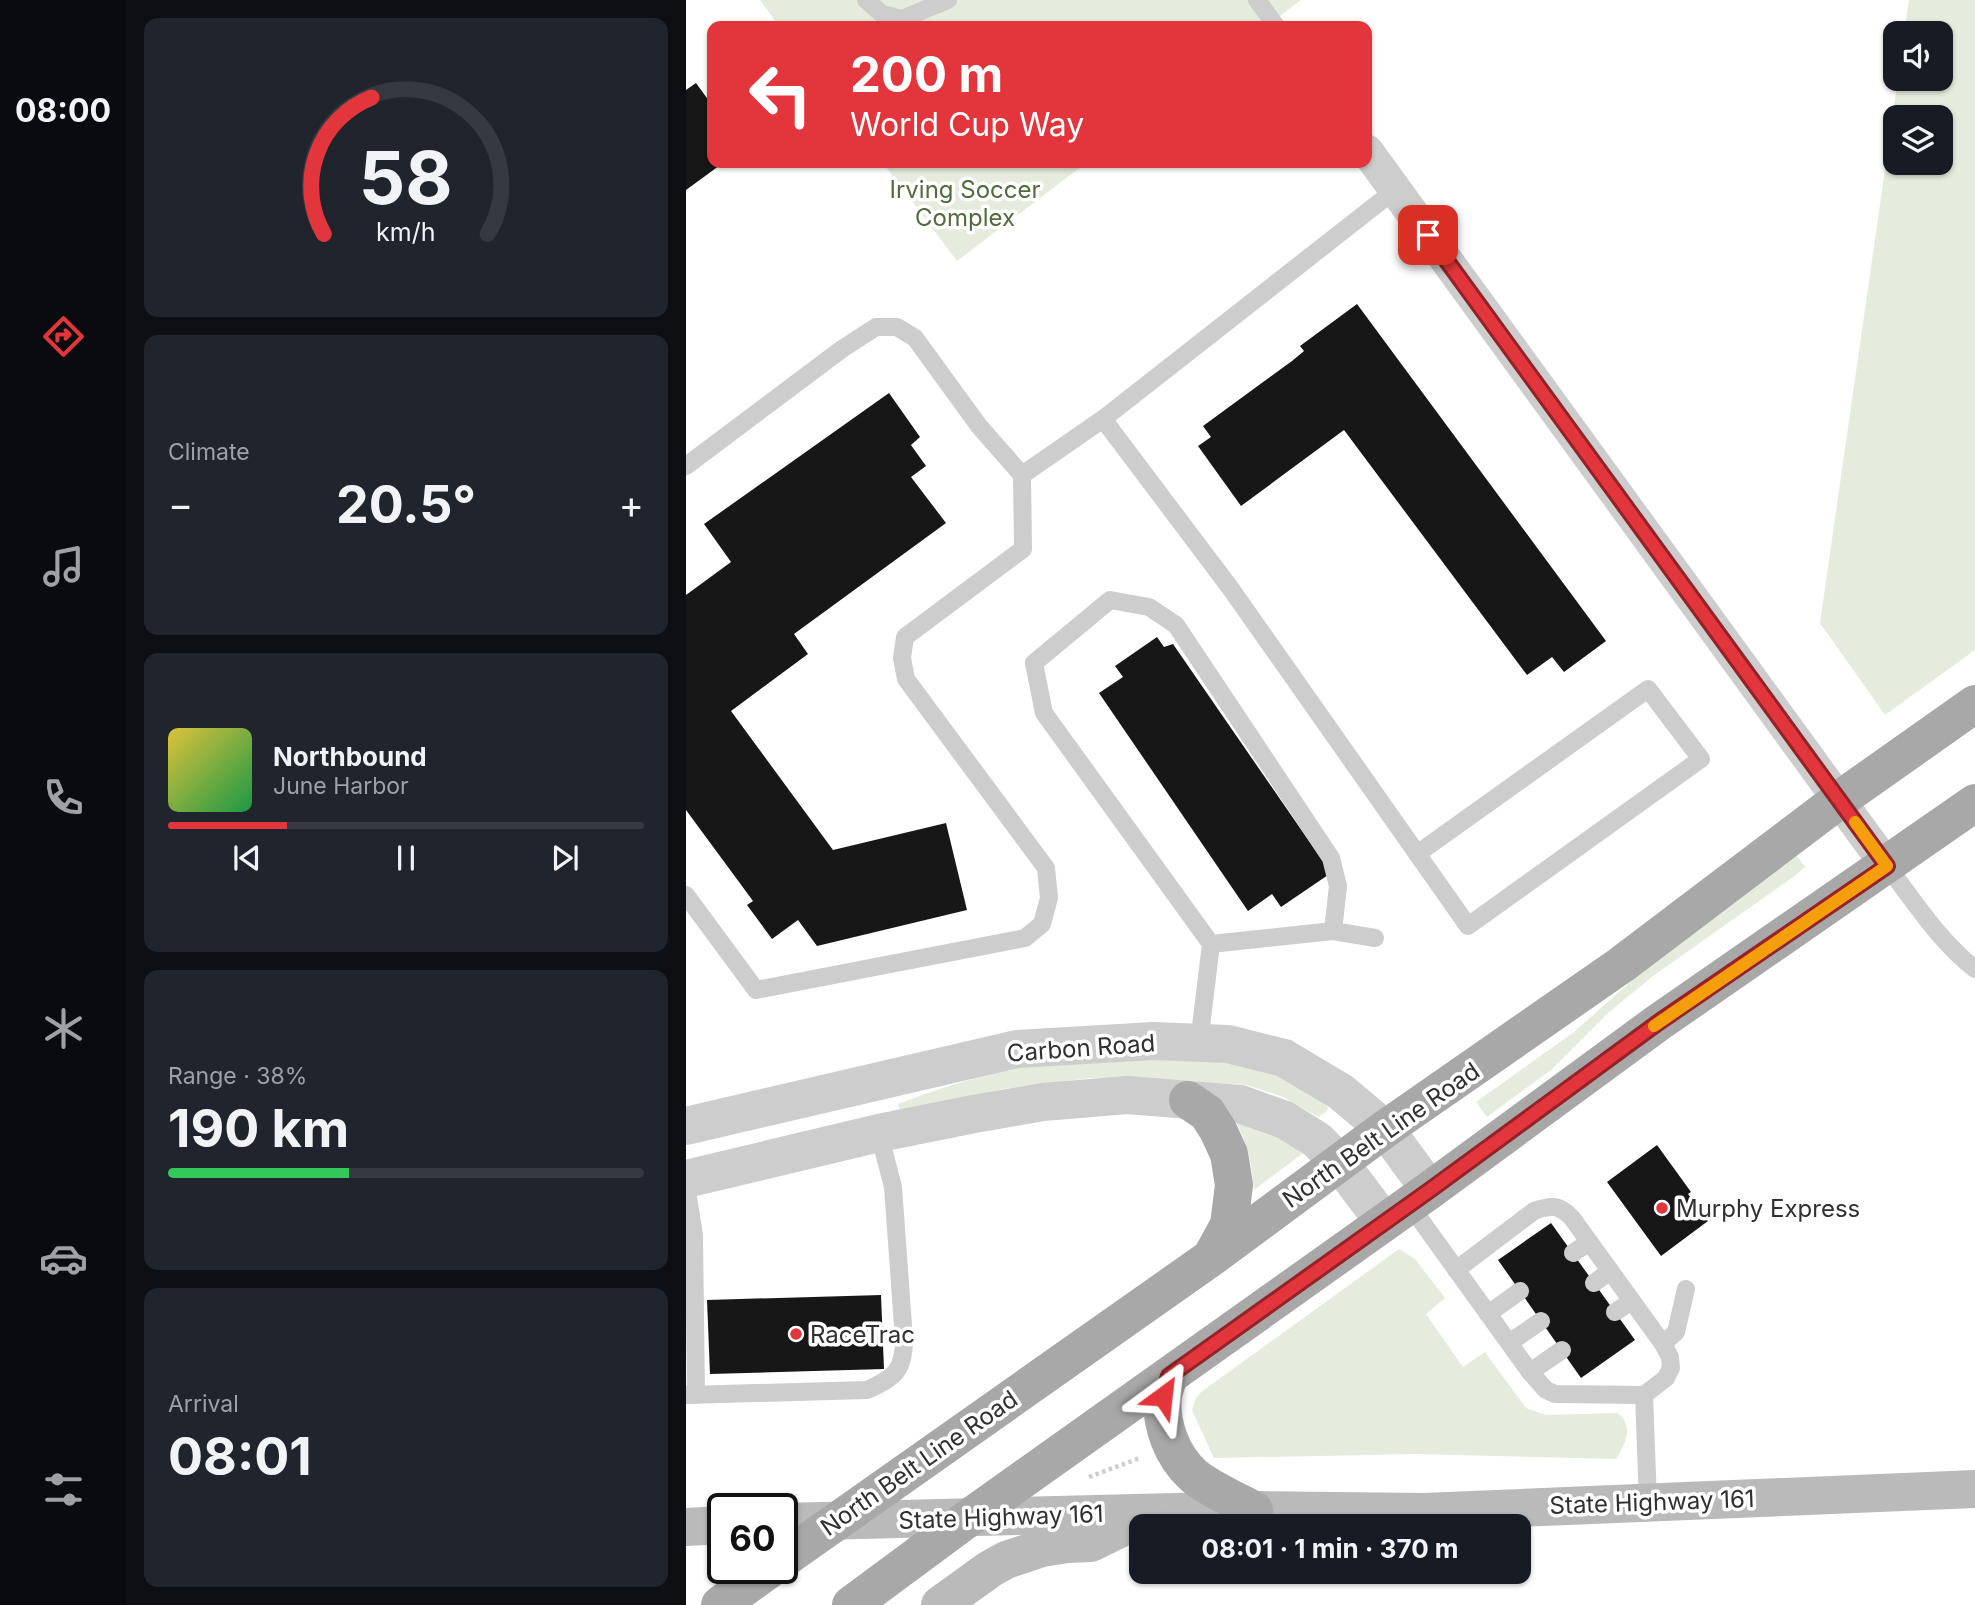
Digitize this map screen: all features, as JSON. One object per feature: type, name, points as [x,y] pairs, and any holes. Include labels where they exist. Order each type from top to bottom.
[{"type":"main road","name":"North Belt Line Road","points":[[798,1548],[1212,1257],[1385,1129],[1621,964],[1839,800],[1975,704]]},
{"type":"main road","points":[[851,1605],[1659,1022],[1975,803]]},
{"type":"main road","points":[[1188,1100],[1207,1114],[1217,1130],[1229,1154],[1234,1185],[1229,1225],[1212,1257]]},
{"type":"main road","points":[[1169,1376],[1163,1396],[1163,1409],[1174,1452],[1194,1476],[1254,1510]]},
{"type":"main road","name":"State Highway 161","points":[[798,1522],[1254,1510],[1424,1512],[1975,1489]]},
{"type":"main road","points":[[940,1605],[1006,1560],[1042,1548],[1091,1544],[1152,1513]]},
{"type":"main road","points":[[686,1527],[707,1526]]},
{"type":"main road","points":[[720,1605],[749,1584]]},
{"type":"street","points":[[1372,158],[1887,866]]},
{"type":"street","name":"Carbon Road","points":[[686,1126],[1017,1049],[1153,1041],[1228,1044],[1284,1058],[1341,1092],[1385,1129],[1407,1205]]},
{"type":"street","name":"Carbon Road","points":[[686,1179],[879,1133],[974,1114],[1043,1102],[1127,1095],[1240,1104],[1264,1111],[1285,1120],[1317,1140],[1339,1162],[1407,1205]]},
{"type":"lane","points":[[866,0],[882,14],[902,19],[948,0]]},
{"type":"lane","points":[[1257,0],[1272,21]]},
{"type":"lane","points":[[1022,475],[1103,418],[1395,190]]},
{"type":"lane","points":[[686,466],[842,349],[876,327],[897,327],[915,338],[979,426],[1022,475],[1023,549],[905,638],[902,658],[906,679],[1046,868],[1049,898],[1042,924],[1025,938],[756,990],[686,895]]},
{"type":"lane","points":[[1103,418],[1231,589],[1417,854],[1468,926],[1701,759],[1648,690],[1417,854]]},
{"type":"lane","points":[[1199,1043],[1212,944],[1044,713],[1034,663],[1110,600],[1149,607],[1176,625],[1331,858],[1338,886],[1333,931]]},
{"type":"lane","points":[[1887,866],[1942,937],[1975,969]]},
{"type":"lane","points":[[1212,944],[1333,931],[1375,938]]},
{"type":"lane","points":[[686,1185],[694,1235],[691,1395],[867,1390],[898,1370],[904,1360],[893,1187],[879,1133]]},
{"type":"lane","points":[[1407,1205],[1537,1382],[1546,1390],[1555,1394],[1644,1395],[1666,1378],[1671,1368],[1670,1357],[1663,1344],[1564,1210],[1555,1206],[1534,1211],[1456,1269]]},
{"type":"lane","points":[[1573,1253],[1589,1242]]},
{"type":"lane","points":[[1594,1283],[1610,1271]]},
{"type":"lane","points":[[1663,1344],[1676,1332],[1686,1289]]},
{"type":"lane","points":[[1488,1314],[1520,1291]]},
{"type":"lane","points":[[1615,1312],[1632,1301]]},
{"type":"lane","points":[[1509,1343],[1541,1321]]},
{"type":"lane","points":[[1530,1372],[1562,1350]]},
{"type":"lane","points":[[1644,1395],[1648,1503]]},
{"type":"path","points":[[1083,1469],[1089,1477],[1151,1454]]},
{"type":"green space","points":[[760,0],[1301,0],[1274,21],[775,21]]},
{"type":"green space","points":[[1909,0],[1975,0],[1975,650],[1885,715],[1820,623],[1884,175],[1953,175],[1953,105],[1894,105],[1896,91],[1953,91],[1953,21],[1906,21]]},
{"type":"green space","name":"Irving Soccer Complex","points":[[887,168],[1079,168],[957,261]]},
{"type":"green space","points":[[1797,856],[1805,867],[1796,875],[1653,976],[1607,1014],[1551,1070],[1487,1117],[1476,1102],[1574,1032],[1663,953]]},
{"type":"green space","points":[[1062,1060],[1225,1060],[1279,1072],[1328,1107],[1327,1111],[1318,1117],[1281,1096],[1246,1085],[1141,1078],[1090,1078],[1004,1089],[901,1112],[898,1104],[979,1078]]},
{"type":"green space","points":[[1234,1118],[1288,1140],[1302,1154],[1254,1190],[1248,1152]]},
{"type":"green space","points":[[1399,1249],[1415,1259],[1445,1298],[1426,1314],[1463,1367],[1485,1352],[1526,1408],[1546,1415],[1617,1413],[1626,1423],[1627,1435],[1616,1459],[1415,1454],[1214,1458],[1192,1410],[1201,1392]]},
{"type":"building","points":[[696,83],[707,98],[707,168],[716,168],[686,190],[686,90]]},
{"type":"building","points":[[1357,304],[1606,641],[1564,672],[1552,657],[1527,675],[1344,430],[1241,506],[1198,446],[1211,437],[1203,426],[1292,361],[1304,351],[1300,346]]},
{"type":"building","points":[[889,393],[920,437],[911,445],[926,466],[911,477],[946,523],[794,634],[808,654],[731,711],[833,850],[946,823],[967,910],[817,946],[798,920],[772,939],[747,905],[753,901],[686,810],[686,595],[731,562],[704,524]]},
{"type":"building","points":[[1157,637],[1164,647],[1173,644],[1331,873],[1281,907],[1272,894],[1248,911],[1099,693],[1123,677],[1115,666]]},
{"type":"building","name":"Murphy Express","points":[[1657,1145],[1708,1221],[1661,1256],[1607,1182]]},
{"type":"building","points":[[1551,1223],[1635,1340],[1581,1378],[1498,1260]]},
{"type":"building","name":"RaceTrac","points":[[881,1295],[884,1369],[710,1374],[707,1300]]},
{"type":"slow traffic","points":[[1654,1026],[1887,866],[1855,822]]},
{"type":"place","name":"Murphy Express","points":[[1662,1208]]},
{"type":"place","name":"RaceTrac","points":[[796,1334]]},
{"type":"route","points":[[1163,1396],[1169,1376],[1659,1022],[1887,866],[1428,235]]}]
